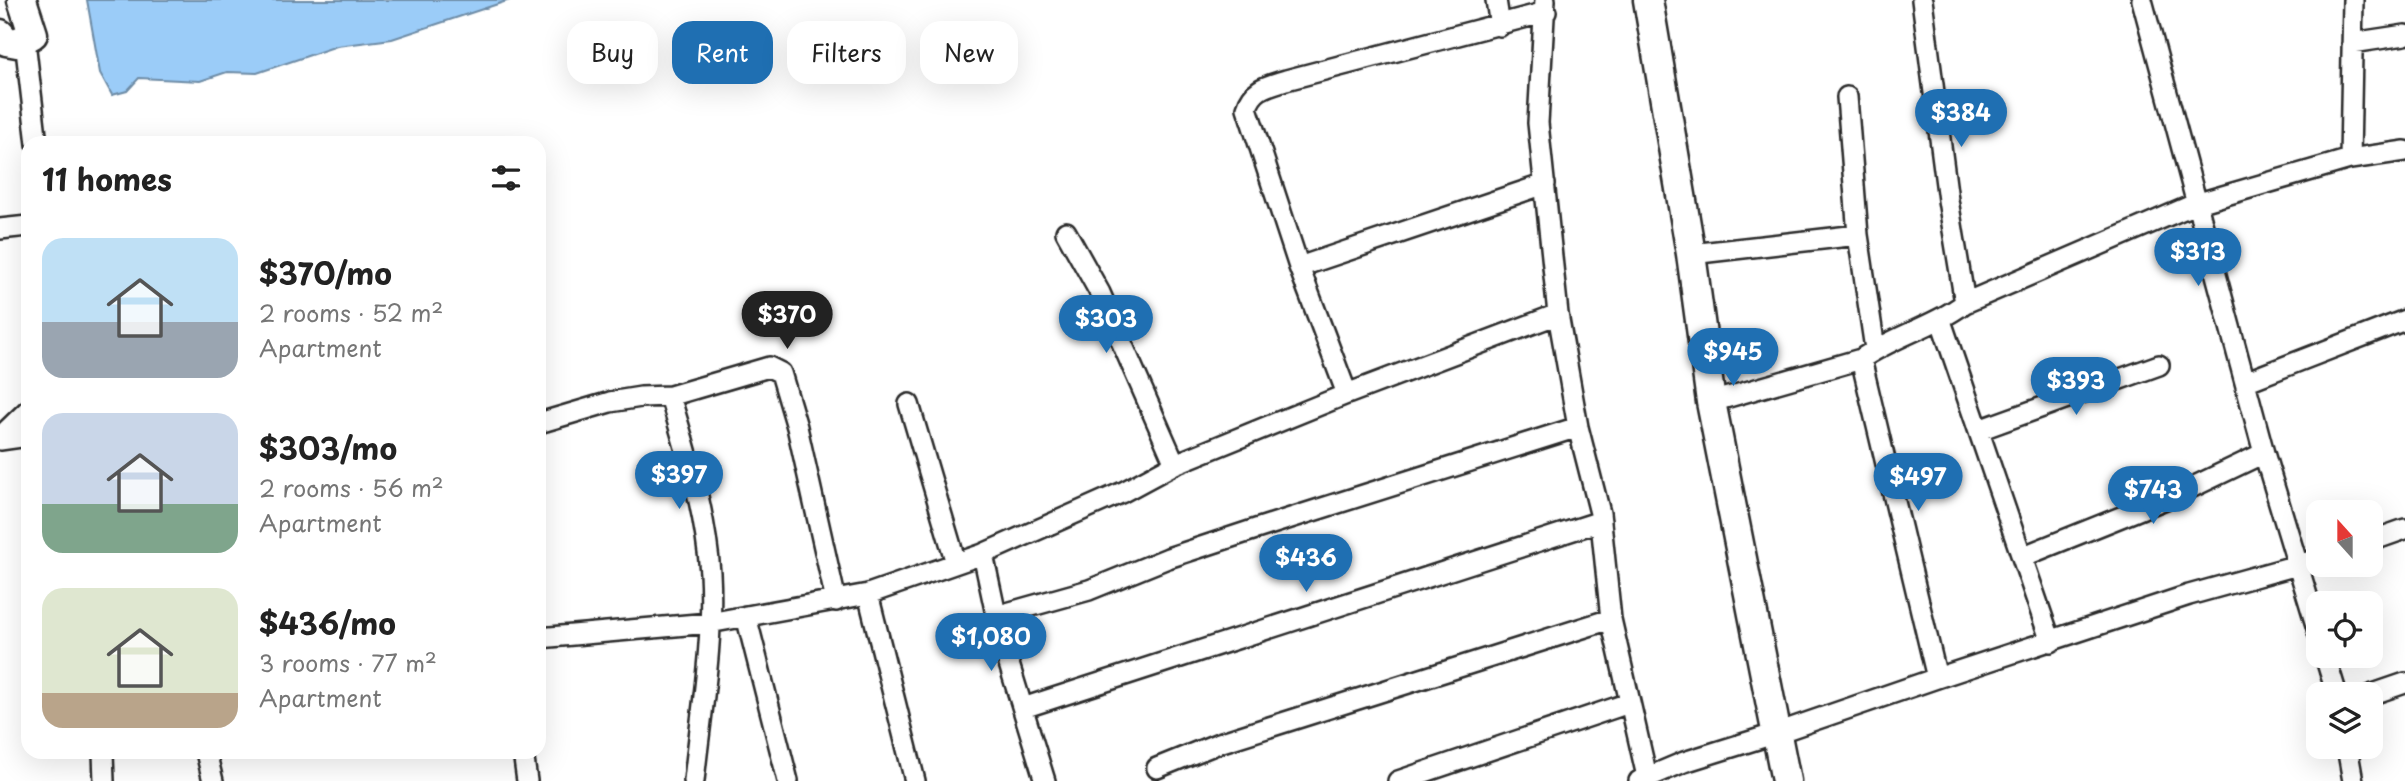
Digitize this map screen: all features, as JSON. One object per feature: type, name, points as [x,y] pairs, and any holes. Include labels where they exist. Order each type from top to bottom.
[{"type":"street","points":[[22,0],[33,30],[13,37],[35,136]]},
{"type":"street","points":[[1496,0],[1500,26]]},
{"type":"street","points":[[1648,0],[1691,254],[1711,402],[1786,781]]},
{"type":"street","points":[[1922,0],[1948,200],[1965,303]]},
{"type":"street","points":[[2142,0],[2195,204],[2306,592]]},
{"type":"street","points":[[2350,159],[2353,0]]},
{"type":"street","points":[[1347,394],[1299,267],[1247,108],[1251,94],[1262,87],[1286,80],[1500,26],[1546,6],[1538,80],[1538,123],[1558,314],[1578,427],[1601,521],[1611,619],[1645,780],[1684,762],[2189,595],[2306,563]]},
{"type":"street","points":[[2352,43],[2405,36]]},
{"type":"street","points":[[1847,97],[1868,354],[1937,678]]},
{"type":"street","points":[[1711,402],[1868,354],[1941,321],[1965,303],[2195,204],[2350,159],[2405,151]]},
{"type":"street","points":[[1299,267],[1545,184]]},
{"type":"street","points":[[0,229],[21,227]]},
{"type":"street","points":[[1066,233],[1100,293],[1175,464]]},
{"type":"street","points":[[1691,254],[1858,235]]},
{"type":"street","points":[[546,637],[709,623],[868,594],[983,554],[1123,492],[1175,464],[1347,394],[1558,314]]},
{"type":"street","points":[[2245,382],[2405,320]]},
{"type":"street","points":[[1941,321],[2024,556],[2051,642]]},
{"type":"street","points":[[1979,430],[2160,365]]},
{"type":"street","points":[[546,421],[620,400],[670,396],[769,366],[781,373],[797,427],[836,601]]},
{"type":"street","points":[[670,396],[688,455],[710,573],[709,623],[694,781]]},
{"type":"street","points":[[909,404],[956,563]]},
{"type":"street","points":[[0,438],[21,417]]},
{"type":"street","points":[[996,616],[1089,590],[1168,558],[1578,427]]},
{"type":"street","points":[[0,438],[21,436]]},
{"type":"street","points":[[2024,556],[2178,494],[2264,453]]},
{"type":"street","points":[[1023,708],[1601,521]]},
{"type":"street","points":[[2384,536],[2405,529]]},
{"type":"street","points":[[983,554],[996,616],[1045,781]]},
{"type":"street","points":[[868,594],[888,684],[915,781]]},
{"type":"street","points":[[746,616],[788,781]]},
{"type":"street","points":[[1157,768],[1219,743],[1611,619]]},
{"type":"street","points":[[2383,691],[2405,683]]},
{"type":"street","points":[[1398,781],[1629,703]]},
{"type":"street","points":[[103,759],[104,781]]},
{"type":"street","points":[[208,759],[213,781]]},
{"type":"street","points":[[524,759],[527,781]]},
{"type":"street","points":[[2349,759],[2353,781]]},
{"type":"water","points":[[87,0],[510,0],[392,39],[337,46],[257,73],[227,72],[200,81],[139,78],[127,91],[112,95],[100,73]]}]
